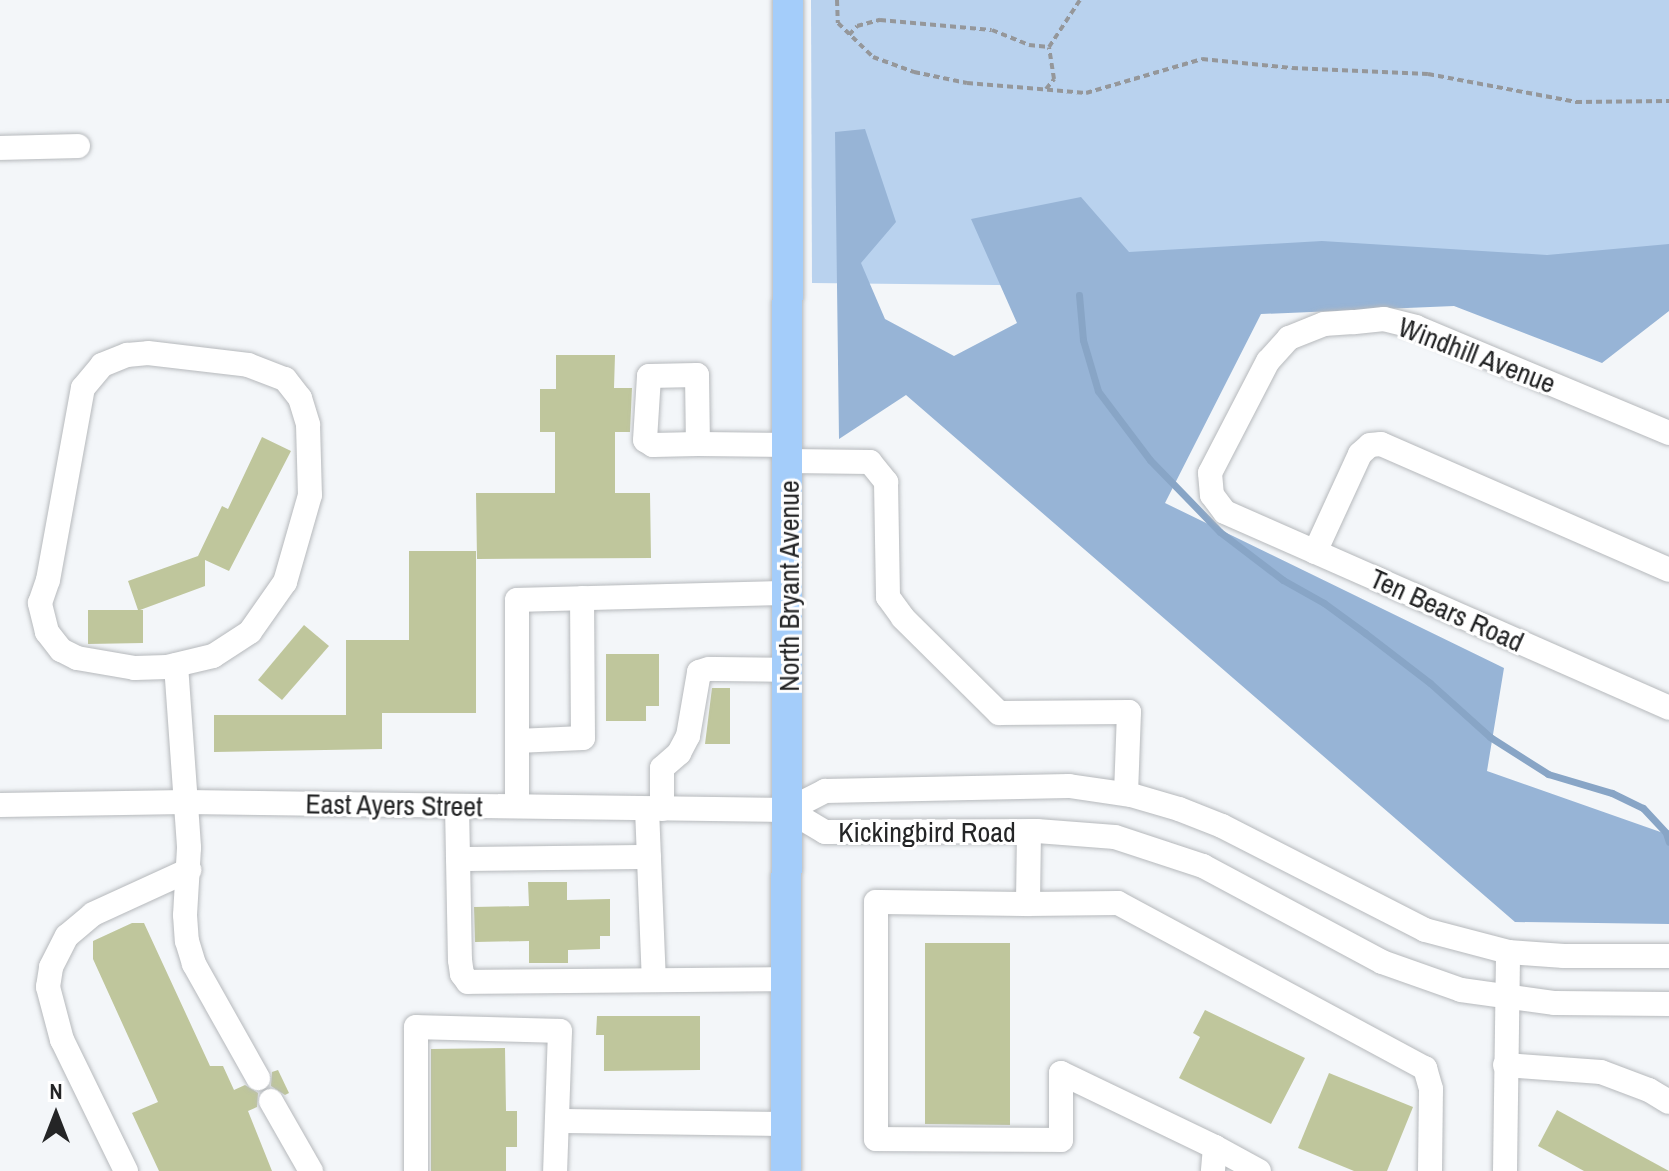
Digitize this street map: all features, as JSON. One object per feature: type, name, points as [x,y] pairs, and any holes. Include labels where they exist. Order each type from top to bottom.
[{"type":"main road","name":"North Bryant Avenue","points":[[786,1171],[788,0]]},
{"type":"street","points":[[0,148],[78,146]]},
{"type":"street","name":"Windhill Avenue","points":[[1225,512],[1212,495],[1210,473],[1261,375],[1289,338],[1324,324],[1384,319],[1416,327],[1669,433]]},
{"type":"street","points":[[148,353],[248,365],[285,379],[300,398],[308,425],[310,495],[285,582],[250,632],[213,656],[176,665],[135,668],[77,658],[61,650],[47,632],[42,618],[40,603],[48,580],[83,388],[102,365],[127,355],[148,353]]},
{"type":"street","points":[[698,444],[870,462],[886,482],[888,597],[903,618],[999,713],[1129,712],[1126,794]]},
{"type":"street","points":[[1315,552],[1360,454],[1370,445],[1381,444],[1669,570]]},
{"type":"street","name":"Ten Bears Road","points":[[1225,512],[1669,708]]},
{"type":"street","points":[[517,806],[517,600],[789,593]]},
{"type":"street","points":[[517,741],[583,738],[582,598]]},
{"type":"street","points":[[176,665],[189,870],[185,915],[194,964],[258,1078]]},
{"type":"street","points":[[654,980],[649,857],[654,809],[662,768],[679,753],[688,736],[699,672],[709,669],[789,670]]},
{"type":"street","name":"Kickingbird Road","points":[[788,810],[825,791],[1056,786],[1126,794],[1179,809],[1222,826],[1425,930],[1508,952],[1564,956],[1669,956]]},
{"type":"street","name":"East Ayers Street","points":[[0,805],[186,802],[788,810]]},
{"type":"street","points":[[457,806],[462,974],[468,982],[788,979]]},
{"type":"street","name":"Kickingbird Road","points":[[788,810],[825,832],[1079,833],[1153,848],[1203,866],[1382,962],[1461,990],[1555,1003],[1669,1004]]},
{"type":"street","points":[[1028,904],[1029,831]]},
{"type":"street","points":[[458,859],[649,857]]},
{"type":"street","points":[[126,1171],[62,1040],[48,987],[51,967],[67,936],[93,914],[189,870]]},
{"type":"street","points":[[1259,1171],[1214,1159],[1061,1073],[1061,1140],[876,1139],[876,902],[1118,903],[1425,1068],[1431,1089],[1430,1171]]},
{"type":"street","points":[[1506,1170],[1508,952]]},
{"type":"street","points":[[416,1171],[416,1027],[560,1031],[555,1171]]},
{"type":"street","points":[[1505,1065],[1601,1072],[1649,1090],[1669,1102]]},
{"type":"street","points":[[271,1101],[311,1171]]},
{"type":"street","points":[[558,1121],[787,1124]]},
{"type":"path","points":[[837,0],[838,23],[873,57],[914,72],[967,83],[1086,93],[1202,59],[1292,68],[1428,74],[1576,102],[1669,101]]},
{"type":"path","points":[[1045,89],[1054,79],[1049,47],[1080,0]]},
{"type":"path","points":[[849,35],[857,26],[880,20],[992,30],[1029,45],[1049,47]]},
{"type":"shaded area","points":[[811,0],[1669,0],[1669,292],[812,283]]},
{"type":"shaded area","points":[[865,129],[896,222],[861,263],[885,319],[954,356],[1017,323],[971,219],[1081,197],[1129,252],[1322,241],[1547,255],[1669,244],[1669,311],[1602,363],[1454,306],[1261,314],[1165,503],[1504,668],[1487,771],[1669,835],[1669,924],[1515,922],[906,395],[839,439],[835,132]]},
{"type":"building","points":[[556,355],[615,355],[614,388],[632,388],[630,432],[615,432],[615,493],[650,493],[651,558],[477,559],[476,493],[555,493],[555,432],[540,432],[540,389],[556,389]]},
{"type":"building","points":[[262,437],[291,451],[229,571],[205,560],[205,586],[140,610],[143,610],[143,643],[88,644],[88,610],[138,610],[128,581],[198,556],[222,506],[228,509]]},
{"type":"building","points":[[409,551],[476,551],[476,713],[382,713],[382,749],[214,752],[214,715],[346,715],[346,640],[409,640]]},
{"type":"building","points":[[304,625],[329,646],[282,700],[258,680]]},
{"type":"building","points":[[606,654],[659,654],[659,706],[646,706],[646,721],[606,721]]},
{"type":"building","points":[[712,688],[730,688],[730,744],[705,744]]},
{"type":"building","points":[[528,882],[567,882],[567,900],[610,899],[610,936],[600,936],[600,949],[568,950],[568,963],[529,963],[529,941],[475,942],[474,907],[529,906]]},
{"type":"building","points":[[132,923],[144,923],[210,1066],[223,1066],[234,1090],[245,1085],[258,1093],[257,1107],[248,1111],[272,1171],[159,1171],[132,1113],[158,1102],[93,959],[93,941]]},
{"type":"building","points":[[925,943],[1010,943],[1010,1125],[925,1124]]},
{"type":"building","points":[[1205,1010],[1305,1058],[1271,1124],[1179,1078],[1200,1037],[1193,1033]]},
{"type":"building","points":[[597,1016],[700,1016],[700,1070],[604,1071],[604,1035],[596,1035]]},
{"type":"building","points":[[505,1048],[506,1111],[517,1111],[517,1147],[506,1147],[506,1171],[431,1171],[431,1049]]},
{"type":"building","points":[[278,1070],[289,1093],[285,1095],[271,1086],[272,1072]]},
{"type":"building","points":[[1329,1073],[1413,1107],[1387,1171],[1354,1171],[1298,1148]]},
{"type":"building","points":[[1557,1110],[1669,1171],[1584,1171],[1538,1146]]},
{"type":"waterway","points":[[1079,295],[1083,340],[1098,391],[1150,460],[1220,532],[1283,580],[1324,603],[1365,633],[1430,683],[1490,737],[1548,774],[1612,793],[1643,808],[1666,833],[1669,842]]}]
